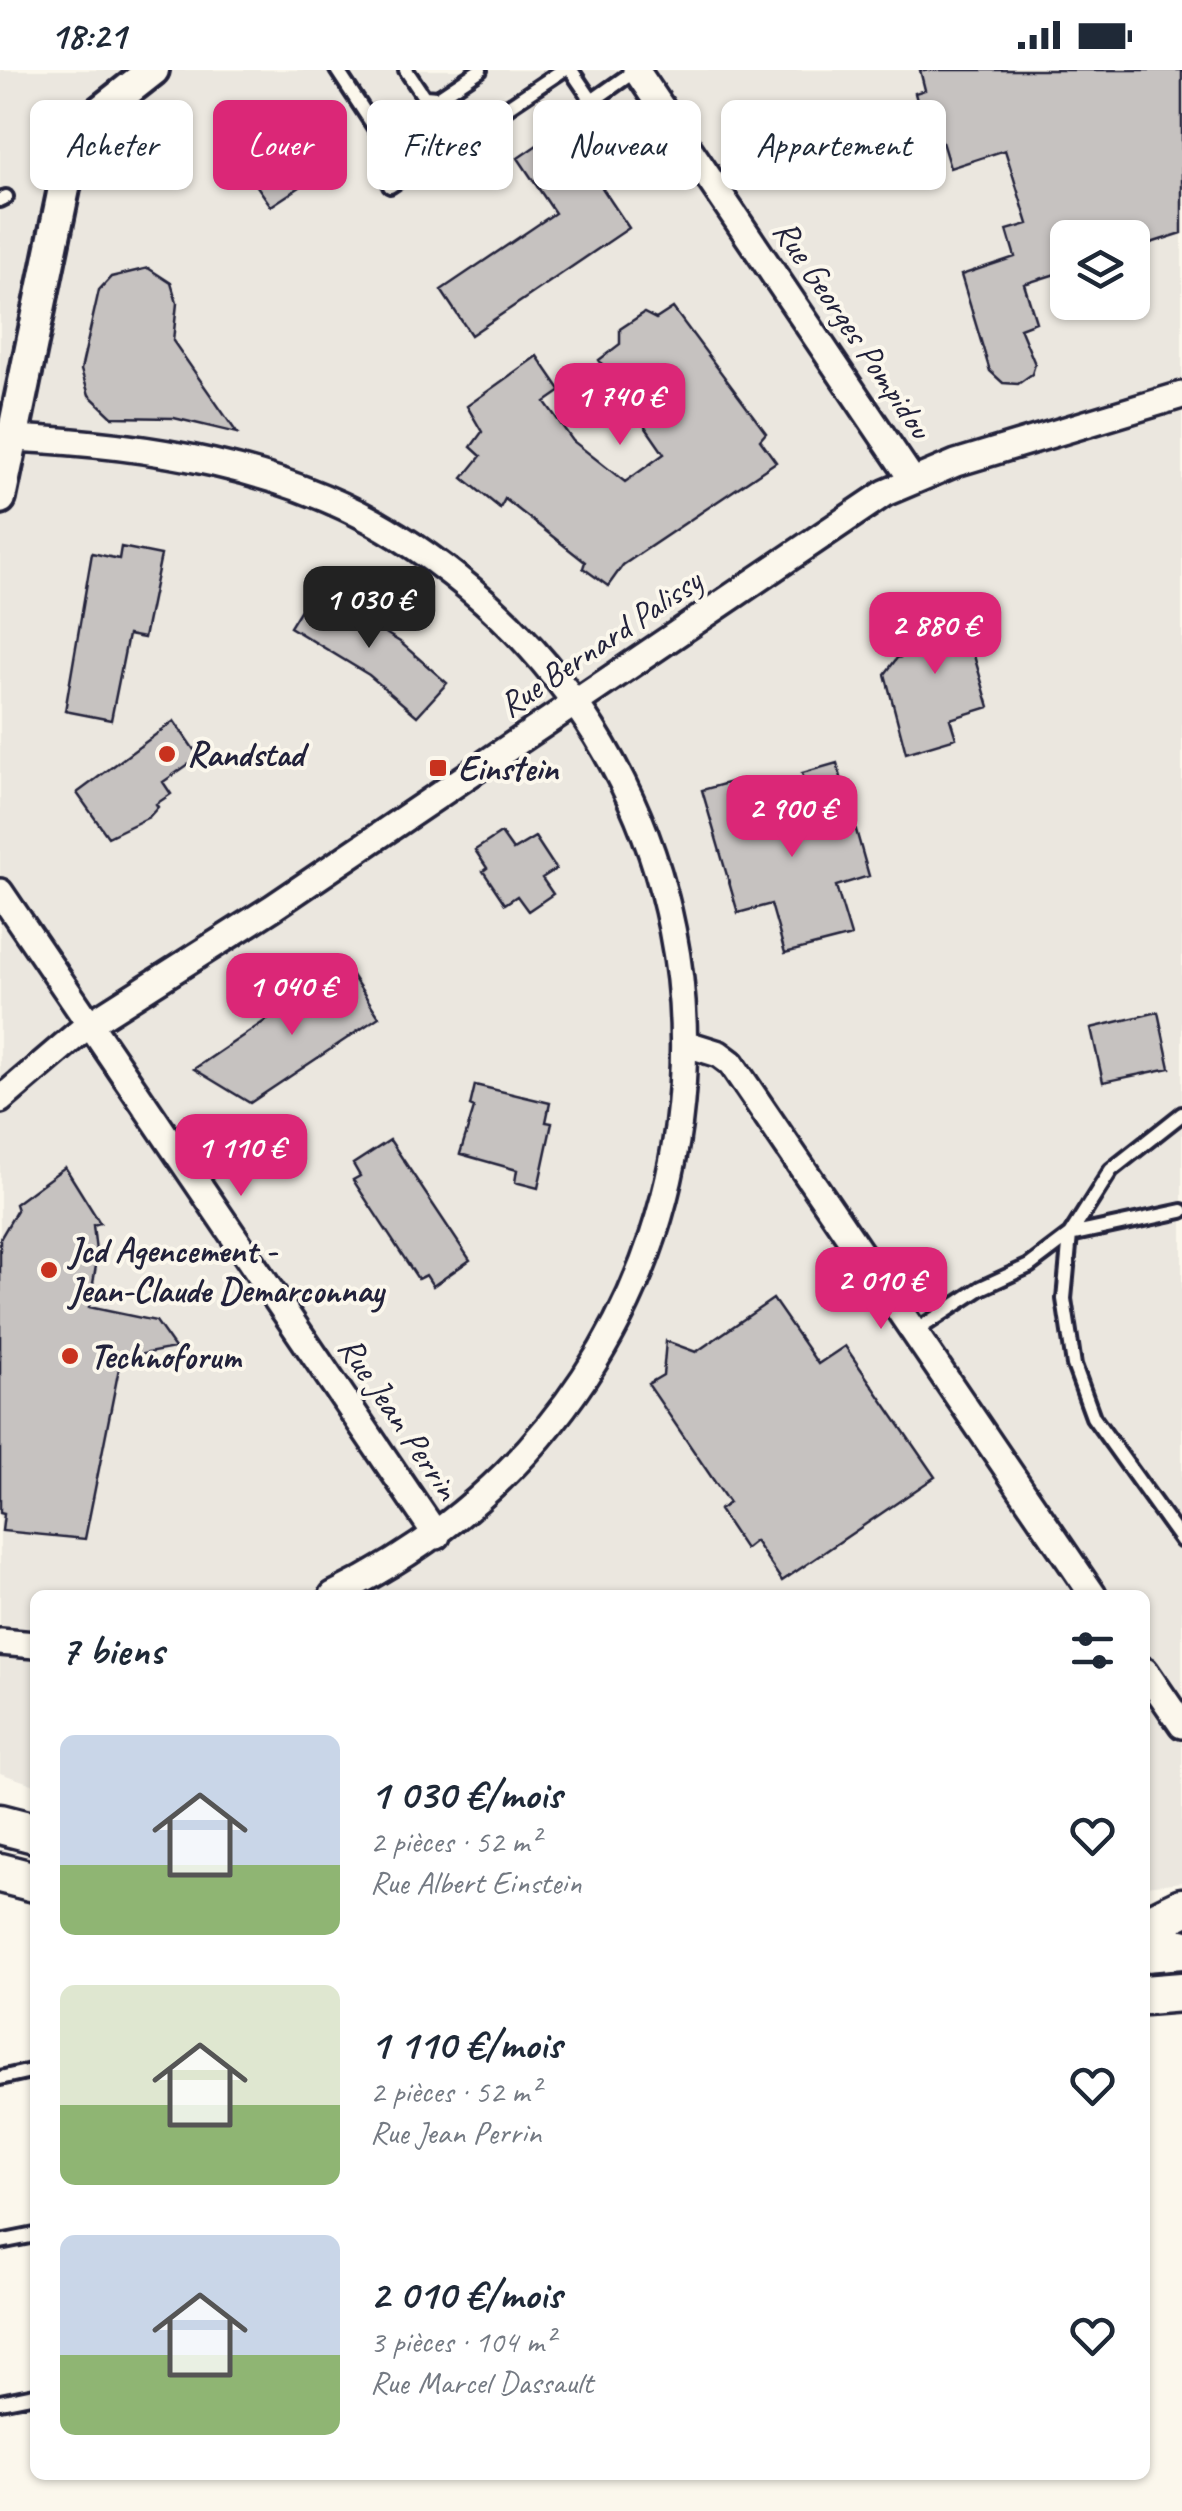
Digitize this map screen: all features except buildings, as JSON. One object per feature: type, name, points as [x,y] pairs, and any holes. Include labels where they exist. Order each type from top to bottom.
[{"type":"main road","points":[[0,1824],[30,1831]]},
{"type":"main road","points":[[0,1873],[30,1881]]},
{"type":"main road","points":[[1150,1924],[1182,1908]]},
{"type":"main road","points":[[1150,1952],[1182,1950]]},
{"type":"main road","points":[[1150,1995],[1182,1992]]},
{"type":"street","points":[[0,498],[67,174],[77,147],[97,114],[153,70]]},
{"type":"street","name":"Rue Georges Pompidou","points":[[636,70],[911,478]]},
{"type":"street","name":"Rue Bernard Palissy","points":[[0,1100],[88,1024],[272,908],[911,478],[1182,395]]},
{"type":"street","points":[[12,438],[162,454],[236,469],[318,494],[396,535],[466,585],[542,658],[615,763],[644,830],[676,954],[684,1043],[679,1125],[664,1203],[644,1268],[617,1326],[558,1414],[508,1472],[438,1536],[343,1590]]},
{"type":"street","name":"Rue Jean Perrin","points":[[0,892],[438,1536]]},
{"type":"street","points":[[684,1043],[719,1054],[731,1064],[1090,1590]]},
{"type":"street","points":[[0,1642],[30,1645]]},
{"type":"street","points":[[1150,1678],[1182,1725]]},
{"type":"lane","points":[[336,70],[367,116]]},
{"type":"lane","points":[[406,70],[424,97],[438,98],[480,70]]},
{"type":"lane","points":[[513,103],[563,70]]},
{"type":"lane","points":[[571,70],[592,101],[636,70]]},
{"type":"lane","points":[[914,1332],[981,1288],[1029,1266],[1070,1236],[1112,1170],[1182,1114]]},
{"type":"lane","points":[[1070,1236],[1182,1211]]},
{"type":"lane","points":[[1070,1236],[1064,1299],[1074,1365],[1086,1400],[1093,1416],[1182,1540]]},
{"type":"lane","points":[[0,2078],[30,2071]]},
{"type":"lane","points":[[0,2242],[30,2235]]},
{"type":"lane","points":[[0,2402],[30,2396]]},
{"type":"shaded area","points":[[0,70],[1182,70],[1182,1882],[1150,1885],[1150,1590],[30,1590],[30,1783],[0,1773]]},
{"type":"place","name":"Randstad","points":[[167,754]]},
{"type":"place","name":"Einstein","points":[[438,768]]},
{"type":"place","name":"Jcd Agencement - Jean-Claude Demarconnay","points":[[49,1270]]},
{"type":"place","name":"Technoforum","points":[[70,1356]]}]
